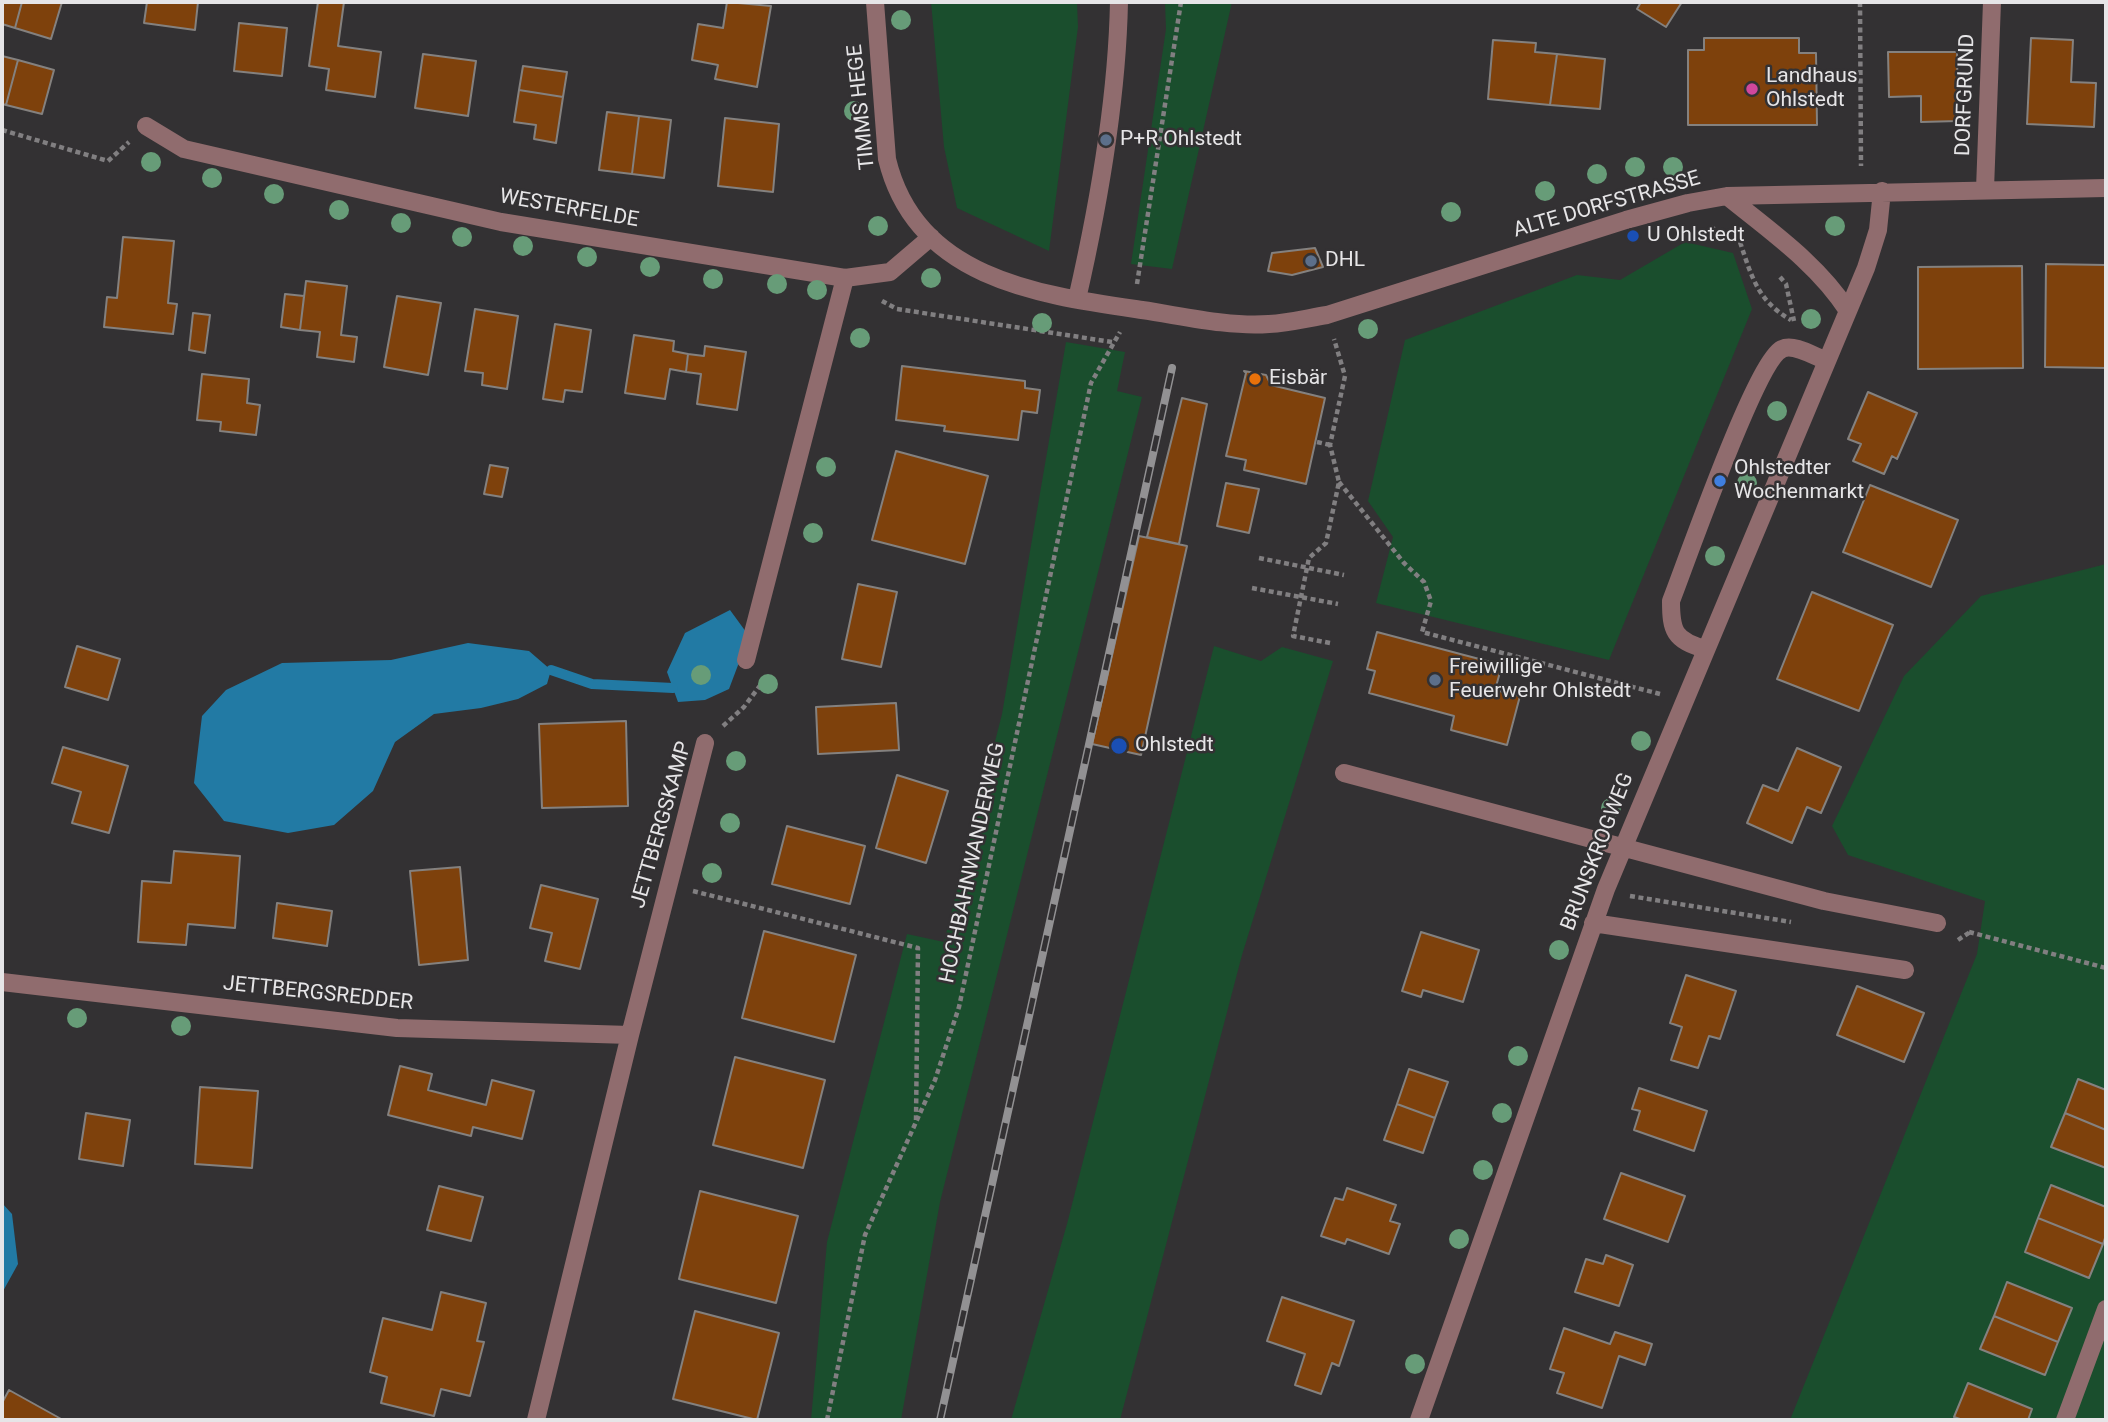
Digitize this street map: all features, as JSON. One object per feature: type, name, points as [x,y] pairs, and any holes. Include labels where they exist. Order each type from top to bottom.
[{"type":"street","name":"TIMMS HEGE","points":[[875,2],[887,159],[893,183],[908,211],[931,237]]},
{"type":"street","points":[[1077,299],[1103,159],[1118,39],[1119,2]]},
{"type":"street","name":"DORFGRUND","points":[[1984,189],[1992,2]]},
{"type":"street","name":"WESTERFELDE","points":[[146,125],[184,149],[501,222],[850,277],[890,272],[931,237]]},
{"type":"street","name":"ALTE DORFSTRASSE","points":[[1130,308],[1258,324],[1327,314],[1663,209],[1727,197],[1882,191],[2106,188]]},
{"type":"street","name":"BRUNSKROGWEG","points":[[1419,1420],[1593,923],[1682,700],[1848,311],[1878,230],[1882,191]]},
{"type":"street","points":[[1727,197],[1813,269],[1837,293],[1848,311]]},
{"type":"street","points":[[931,237],[953,256],[1000,281],[1130,308]]},
{"type":"street","points":[[746,660],[850,277]]},
{"type":"street","points":[[1705,649],[1680,638],[1671,626],[1671,601],[1752,393],[1770,359],[1782,348],[1794,348],[1827,361]]},
{"type":"street","name":"JETTBERGSKAMP","points":[[536,1420],[629,1035],[705,743]]},
{"type":"street","points":[[1345,773],[1824,901],[1937,923]]},
{"type":"street","points":[[1593,923],[1905,970]]},
{"type":"street","name":"JETTBERGSREDDER","points":[[2,982],[397,1028],[629,1035]]},
{"type":"street","points":[[2065,1420],[2106,1309]]},
{"type":"path","name":"HOCHBAHNWANDERWEG","points":[[827,1420],[865,1235],[935,1080],[959,1007],[1091,383],[1130,308],[1140,272],[1181,2]]},
{"type":"path","points":[[1860,2],[1861,192]]},
{"type":"path","points":[[2,130],[108,162],[146,125]]},
{"type":"path","points":[[1663,209],[1728,234],[1751,249]]},
{"type":"path","points":[[1740,242],[1749,268],[1770,308],[1794,321]]},
{"type":"path","points":[[1778,275],[1786,284],[1794,321],[1794,348]]},
{"type":"path","points":[[850,277],[878,300],[897,309],[1112,342]]},
{"type":"path","points":[[1327,314],[1345,376],[1330,444],[1339,482],[1326,543],[1309,558],[1293,636],[1330,643]]},
{"type":"path","points":[[1317,442],[1330,444]]},
{"type":"path","points":[[1339,482],[1404,563],[1424,582],[1431,601],[1422,632],[1682,700]]},
{"type":"path","points":[[1259,558],[1344,575]]},
{"type":"path","points":[[1252,587],[1338,604]]},
{"type":"path","name":"JETTBERGSKAMP","points":[[705,743],[744,707],[769,673],[746,660]]},
{"type":"path","points":[[668,884],[918,948],[916,1123]]},
{"type":"path","points":[[1937,923],[2106,968]]},
{"type":"green space","points":[[931,2],[1077,2],[1078,27],[1049,251],[957,208],[944,147]]},
{"type":"green space","points":[[1165,2],[1232,2],[1172,269],[1131,264],[1166,29]]},
{"type":"green space","points":[[1685,242],[1733,253],[1752,309],[1609,660],[1376,603],[1393,537],[1368,501],[1405,340],[1577,275],[1620,280]]},
{"type":"green space","points":[[1066,342],[1125,352],[1117,391],[1142,397],[940,1202],[901,1420],[811,1420],[827,1242],[907,934],[944,942],[1002,714]]},
{"type":"green space","points":[[2106,564],[2106,1420],[1790,1420],[1977,954],[1985,901],[1848,855],[1832,826],[1904,676],[1981,596]]},
{"type":"green space","points":[[1214,646],[1261,661],[1282,647],[1333,661],[1242,955],[1120,1420],[1011,1420],[1067,1224]]},
{"type":"water","points":[[730,610],[749,636],[729,689],[705,700],[678,702],[667,672],[685,633]]},
{"type":"water","points":[[468,643],[529,651],[551,670],[547,684],[518,699],[481,708],[434,714],[395,742],[373,791],[334,825],[288,833],[224,821],[194,783],[202,716],[226,690],[282,663],[391,660]]},
{"type":"water","points":[[2,1203],[12,1214],[18,1264],[2,1293]]},
{"type":"building","points":[[2,2],[22,2],[15,28],[2,24]]},
{"type":"building","points":[[22,2],[62,2],[51,39],[15,28]]},
{"type":"building","points":[[147,2],[198,2],[195,30],[144,23]]},
{"type":"building","points":[[318,2],[344,2],[338,46],[381,52],[375,97],[326,90],[329,69],[309,66]]},
{"type":"building","points":[[727,2],[771,6],[757,87],[715,79],[718,65],[692,60],[698,24],[723,28]]},
{"type":"building","points":[[1641,2],[1682,2],[1666,27],[1637,9]]},
{"type":"building","points":[[239,23],[287,28],[282,76],[234,71]]},
{"type":"building","name":"Landhaus Ohlstedt","points":[[1704,38],[1799,38],[1799,53],[1816,53],[1817,125],[1688,125],[1688,50],[1704,50]]},
{"type":"building","points":[[2031,38],[2073,40],[2071,82],[2096,83],[2094,127],[2027,124]]},
{"type":"building","points":[[1493,40],[1536,43],[1535,52],[1557,54],[1550,105],[1488,99]]},
{"type":"building","points":[[1888,52],[1957,52],[1958,121],[1921,122],[1921,96],[1889,97]]},
{"type":"building","points":[[423,54],[476,61],[468,116],[415,108]]},
{"type":"building","points":[[1557,54],[1605,59],[1600,109],[1550,105]]},
{"type":"building","points":[[2,56],[18,60],[6,105],[2,104]]},
{"type":"building","points":[[18,60],[54,70],[42,114],[6,105]]},
{"type":"building","points":[[523,66],[567,72],[563,97],[519,90]]},
{"type":"building","points":[[519,90],[563,97],[556,143],[534,139],[536,125],[514,122]]},
{"type":"building","points":[[607,112],[639,116],[632,174],[599,170]]},
{"type":"building","points":[[639,116],[671,120],[664,178],[632,174]]},
{"type":"building","points":[[725,118],[779,124],[773,192],[718,186]]},
{"type":"building","points":[[123,237],[174,241],[168,303],[177,304],[173,334],[104,327],[107,297],[117,298]]},
{"type":"building","points":[[1315,248],[1323,267],[1292,275],[1268,271],[1272,253]]},
{"type":"building","points":[[2046,264],[2106,265],[2106,368],[2045,367]]},
{"type":"building","points":[[2022,266],[2023,368],[1918,369],[1918,267]]},
{"type":"building","points":[[306,281],[347,286],[341,335],[357,337],[354,362],[317,357],[320,332],[300,330]]},
{"type":"building","points":[[285,294],[304,296],[300,330],[281,327]]},
{"type":"building","points":[[397,296],[441,303],[428,375],[384,367]]},
{"type":"building","points":[[475,309],[518,316],[507,389],[482,385],[483,373],[465,371]]},
{"type":"building","points":[[193,313],[210,315],[205,353],[189,350]]},
{"type":"building","points":[[555,324],[591,330],[582,392],[565,390],[563,402],[543,399]]},
{"type":"building","points":[[634,335],[674,341],[673,351],[688,354],[686,372],[670,369],[665,399],[625,393]]},
{"type":"building","points":[[705,346],[746,352],[737,410],[697,404],[701,374],[686,372],[688,354],[704,356]]},
{"type":"building","points":[[902,366],[1025,381],[1025,388],[1040,390],[1037,413],[1022,411],[1018,440],[944,431],[945,426],[896,420]]},
{"type":"building","points":[[1244,371],[1266,375],[1271,385],[1325,398],[1306,484],[1244,470],[1246,460],[1226,456],[1246,373]]},
{"type":"building","points":[[202,374],[249,379],[247,403],[260,405],[256,435],[220,431],[221,422],[197,420]]},
{"type":"building","points":[[1868,392],[1917,413],[1897,459],[1892,456],[1884,474],[1853,461],[1861,444],[1848,439]]},
{"type":"building","points":[[1182,398],[1207,404],[1179,544],[1147,537]]},
{"type":"building","points":[[896,451],[988,476],[965,564],[872,540]]},
{"type":"building","points":[[490,465],[508,468],[502,497],[484,494]]},
{"type":"building","points":[[1226,483],[1259,489],[1249,533],[1217,526]]},
{"type":"building","points":[[1870,485],[1958,520],[1931,587],[1843,552]]},
{"type":"building","points":[[1139,536],[1187,546],[1141,755],[1092,744]]},
{"type":"building","points":[[858,584],[897,592],[881,667],[842,659]]},
{"type":"building","points":[[1812,592],[1893,625],[1859,711],[1777,679]]},
{"type":"building","name":"Freiwillige Feuerwehr Ohlstedt","points":[[1377,632],[1502,665],[1495,690],[1520,696],[1507,745],[1451,730],[1454,716],[1369,693],[1375,671],[1367,669]]},
{"type":"building","points":[[77,646],[120,659],[108,700],[65,687]]},
{"type":"building","points":[[896,703],[899,750],[818,754],[816,707]]},
{"type":"building","points":[[626,721],[628,806],[542,808],[539,724]]},
{"type":"building","points":[[63,747],[128,766],[109,833],[72,823],[81,792],[52,783]]},
{"type":"building","points":[[1797,748],[1841,767],[1821,813],[1807,807],[1792,843],[1747,823],[1763,785],[1778,791]]},
{"type":"building","points":[[897,775],[948,791],[926,863],[876,848]]},
{"type":"building","points":[[787,826],[865,846],[850,904],[772,884]]},
{"type":"building","points":[[174,851],[240,856],[235,928],[188,924],[186,945],[138,942],[142,881],[171,883]]},
{"type":"building","points":[[460,867],[468,960],[419,965],[410,871]]},
{"type":"building","points":[[541,885],[598,899],[580,969],[545,961],[552,933],[530,928]]},
{"type":"building","points":[[277,903],[332,911],[327,946],[273,938]]},
{"type":"building","points":[[764,931],[856,955],[834,1042],[742,1018]]},
{"type":"building","points":[[1421,932],[1479,950],[1463,1002],[1423,990],[1421,997],[1402,991]]},
{"type":"building","points":[[1686,975],[1736,991],[1720,1039],[1709,1036],[1698,1068],[1671,1060],[1682,1027],[1670,1023]]},
{"type":"building","points":[[1857,986],[1924,1013],[1904,1062],[1837,1035]]},
{"type":"building","points":[[735,1057],[825,1080],[803,1168],[713,1145]]},
{"type":"building","points":[[400,1066],[432,1074],[428,1090],[486,1105],[492,1080],[534,1091],[522,1139],[473,1127],[471,1136],[388,1115]]},
{"type":"building","points":[[1409,1069],[1448,1082],[1435,1118],[1397,1104]]},
{"type":"building","points":[[2078,1079],[2106,1090],[2106,1130],[2065,1113]]},
{"type":"building","points":[[200,1087],[258,1091],[252,1168],[195,1164]]},
{"type":"building","points":[[1639,1088],[1707,1111],[1694,1151],[1634,1130],[1640,1111],[1632,1109]]},
{"type":"building","points":[[1397,1104],[1435,1118],[1423,1153],[1384,1140]]},
{"type":"building","points":[[86,1113],[130,1120],[123,1166],[79,1159]]},
{"type":"building","points":[[2065,1113],[2106,1130],[2106,1168],[2051,1147]]},
{"type":"building","points":[[1621,1173],[1685,1196],[1668,1242],[1604,1219]]},
{"type":"building","points":[[2051,1185],[2106,1207],[2106,1235],[2103,1244],[2038,1218]]},
{"type":"building","points":[[439,1186],[483,1197],[471,1241],[427,1230]]},
{"type":"building","points":[[1347,1188],[1396,1205],[1390,1221],[1400,1224],[1389,1254],[1347,1239],[1345,1244],[1321,1236],[1335,1198],[1343,1200]]},
{"type":"building","points":[[700,1191],[798,1216],[776,1303],[679,1279]]},
{"type":"building","points":[[2038,1218],[2103,1244],[2089,1278],[2025,1252]]},
{"type":"building","points":[[1606,1255],[1633,1265],[1619,1306],[1575,1292],[1586,1259],[1603,1264]]},
{"type":"building","points":[[2007,1282],[2072,1308],[2058,1342],[1994,1316]]},
{"type":"building","points":[[441,1292],[486,1303],[477,1341],[484,1342],[470,1396],[441,1389],[434,1416],[381,1403],[387,1377],[370,1372],[383,1318],[432,1330]]},
{"type":"building","points":[[1282,1297],[1354,1321],[1339,1366],[1332,1363],[1321,1394],[1295,1385],[1305,1354],[1267,1341]]},
{"type":"building","points":[[695,1311],[779,1333],[757,1420],[673,1399]]},
{"type":"building","points":[[1994,1316],[2058,1342],[2045,1375],[1980,1349]]},
{"type":"building","points":[[1564,1328],[1610,1344],[1615,1332],[1652,1344],[1645,1365],[1619,1356],[1602,1408],[1557,1393],[1564,1373],[1550,1369]]},
{"type":"building","points":[[1968,1383],[2032,1409],[2028,1420],[1963,1420],[1954,1417]]},
{"type":"building","points":[[9,1390],[63,1420],[2,1420],[2,1403]]},
{"type":"waterway","points":[[551,670],[592,684],[673,688]]},
{"type":"railway","points":[[940,1420],[1172,368]]},
{"type":"place","name":"Landhaus Ohlstedt","points":[[1752,89]]},
{"type":"place","name":"P+R Ohlstedt","points":[[1106,140]]},
{"type":"place","name":"U Ohlstedt","points":[[1633,236]]},
{"type":"place","name":"DHL","points":[[1311,261]]},
{"type":"place","name":"Eisbär","points":[[1255,379]]},
{"type":"place","name":"Ohlstedter Wochenmarkt","points":[[1720,481]]},
{"type":"place","name":"Freiwillige Feuerwehr Ohlstedt","points":[[1435,680]]},
{"type":"place","name":"Ohlstedt","points":[[1119,746]]}]
